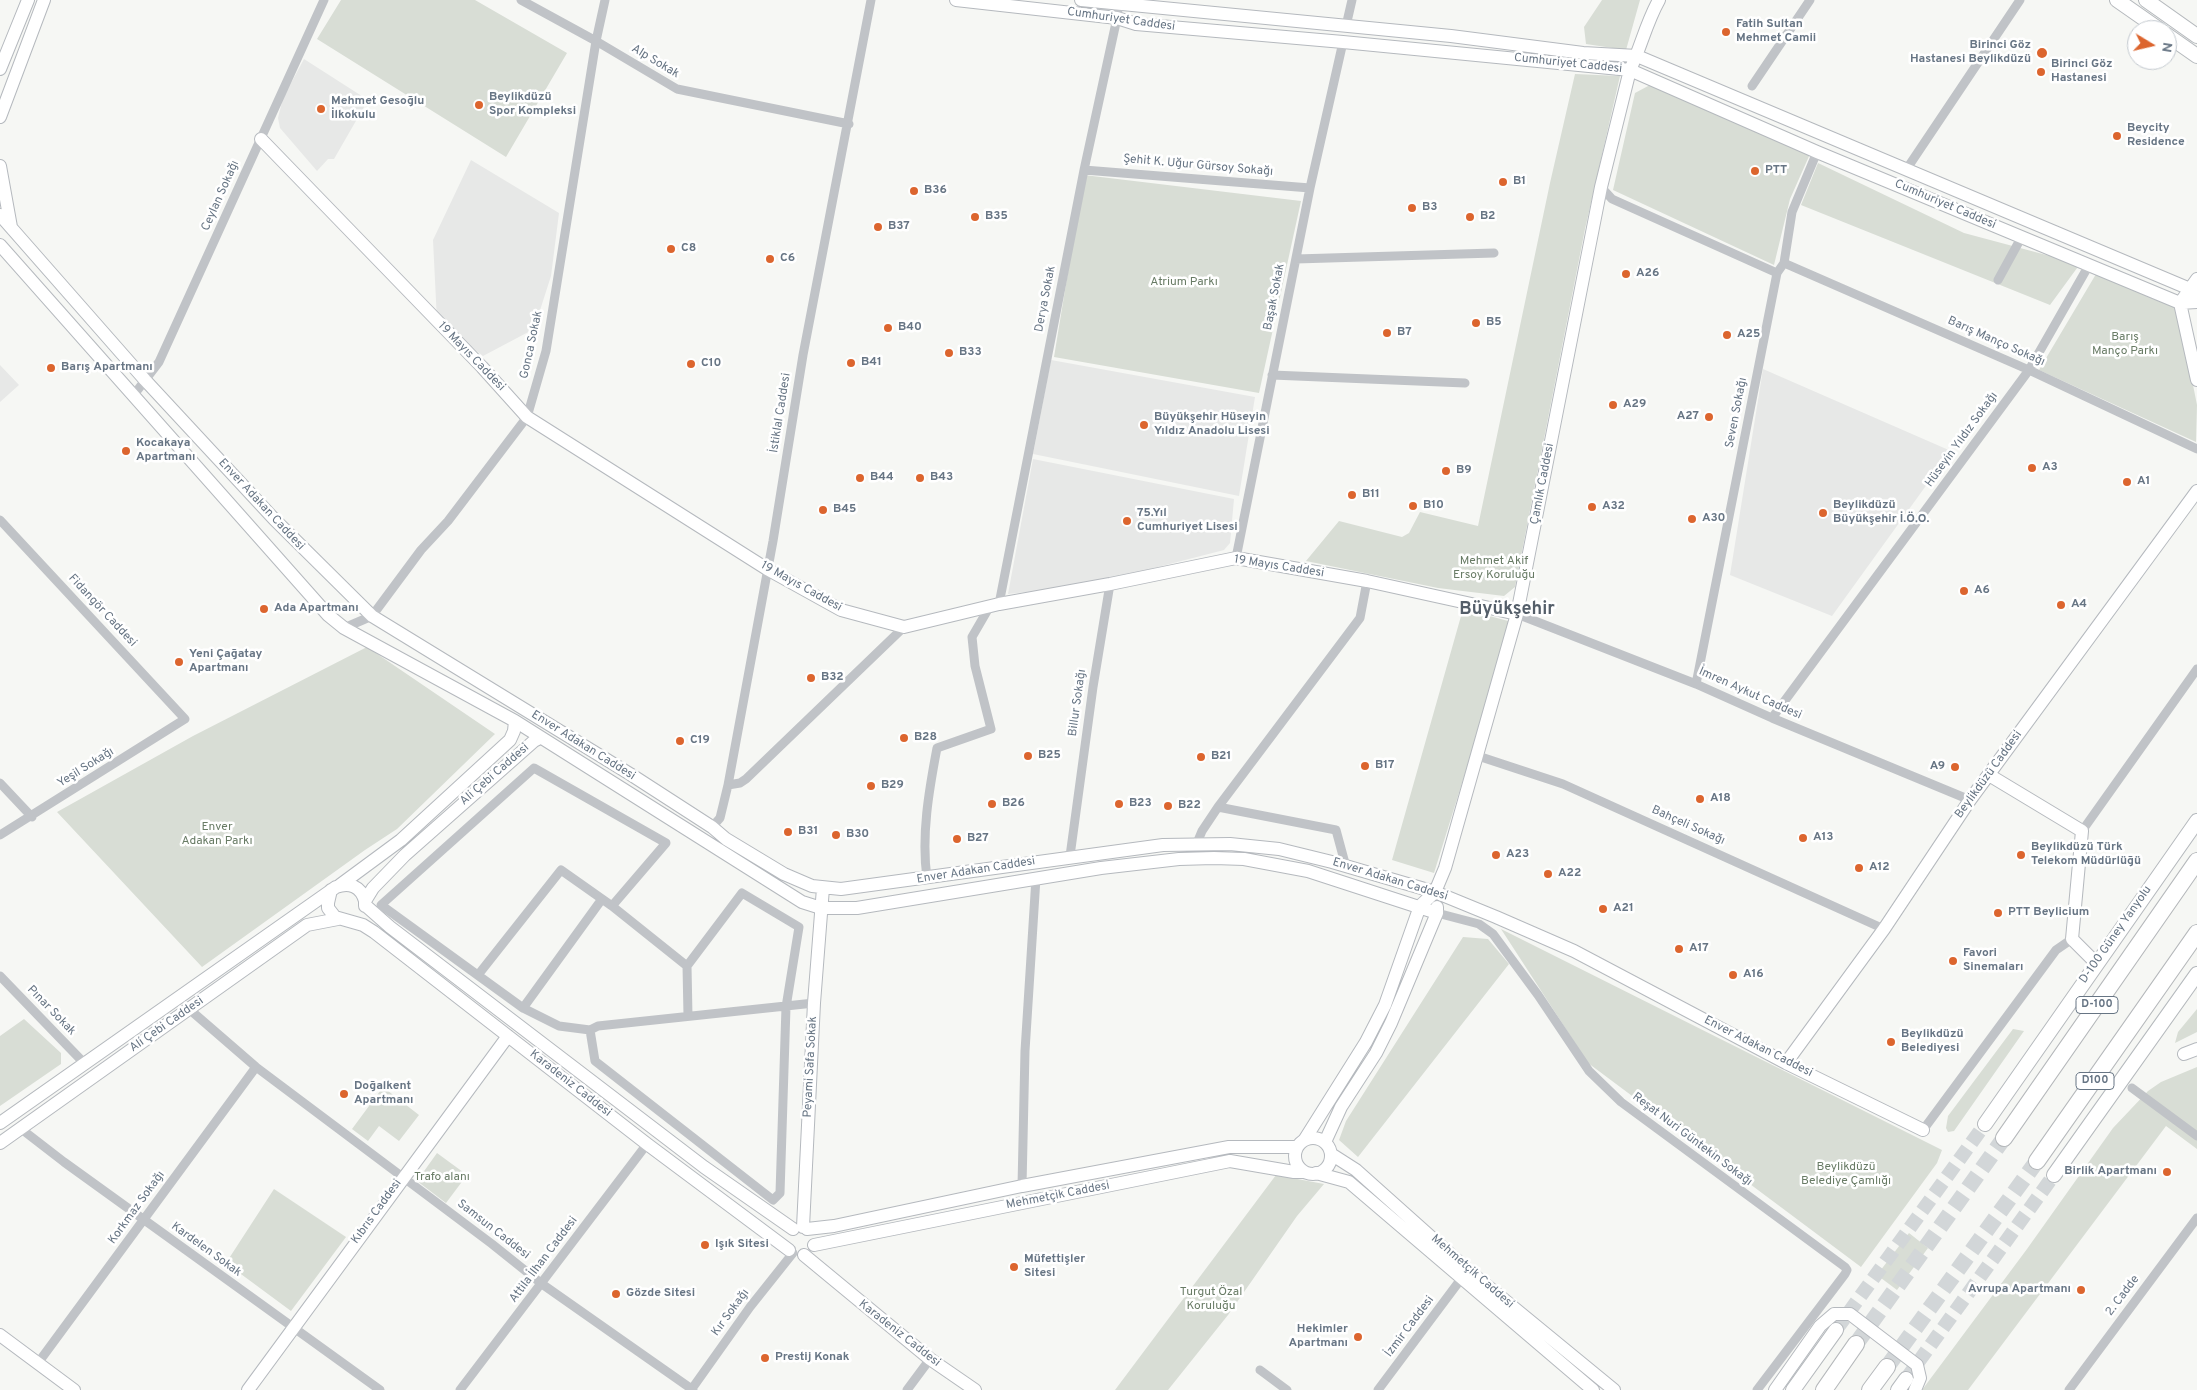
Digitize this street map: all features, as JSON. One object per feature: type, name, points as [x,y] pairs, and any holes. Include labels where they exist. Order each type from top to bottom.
[{"type":"highway","name":"D-100","points":[[2004,1138],[2194,864]]},
{"type":"highway","points":[[2151,1000],[2197,934]]},
{"type":"highway","points":[[2151,1000],[2197,949]]},
{"type":"highway","name":"D100","points":[[2037,1161],[2151,1000]]},
{"type":"highway","points":[[1824,1390],[1856,1344]]},
{"type":"highway","points":[[1870,1390],[1887,1367]]},
{"type":"main road","points":[[0,69],[28,0]]},
{"type":"main road","points":[[0,117],[44,0]]},
{"type":"main road","name":"Cumhuriyet Caddesi","points":[[956,0],[1117,18],[1136,24],[1630,70],[1817,152],[2180,303]]},
{"type":"main road","name":"Cumhuriyet Caddesi","points":[[1081,0],[1119,2],[1451,36],[1583,53],[1637,56],[2195,292]]},
{"type":"main road","points":[[1637,56],[1648,20],[1658,0]]},
{"type":"main road","points":[[2117,0],[2146,20]]},
{"type":"main road","points":[[2146,0],[2197,36]]},
{"type":"main road","points":[[1343,42],[1346,26]]},
{"type":"main road","points":[[2177,42],[2197,56]]},
{"type":"main road","name":"Çamlık Caddesi","points":[[1435,892],[1445,868],[1517,614],[1601,187],[1630,70],[1637,56]]},
{"type":"main road","name":"19 Mayıs Caddesi","points":[[261,139],[482,367],[527,417],[767,569],[841,610],[904,627],[994,605],[1110,584],[1236,558],[1367,582],[1517,614]]},
{"type":"main road","points":[[0,166],[11,227]]},
{"type":"main road","points":[[1896,184],[1906,170]]},
{"type":"main road","name":"Enver Adakan Caddesi","points":[[0,216],[146,380],[274,519],[372,616],[630,774],[712,827],[726,839],[784,874],[823,888],[858,888],[1070,856],[1197,843],[1260,846],[1323,860],[1435,892],[1574,951],[1786,1063],[1923,1130]]},
{"type":"main road","name":"Enver Adakan Caddesi","points":[[0,244],[328,615],[344,628],[515,721],[802,902],[821,908],[857,908],[1101,868],[1179,859],[1244,859],[1308,871],[1420,906],[1437,914]]},
{"type":"main road","points":[[2088,265],[2097,250]]},
{"type":"main road","points":[[2195,292],[2180,303],[2197,380]]},
{"type":"main road","name":"Beylikdüzü Caddesi","points":[[1786,1063],[1884,928],[1970,800],[2197,491]]},
{"type":"main road","name":"Ali Çebi Caddesi","points":[[0,1123],[202,979],[336,888],[401,840],[506,744],[514,731],[515,721]]},
{"type":"main road","name":"Ali Çebi Caddesi","points":[[0,1143],[307,925],[345,920],[360,914],[373,888],[405,855],[534,741],[540,738]]},
{"type":"main road","points":[[1989,775],[2082,831],[2072,939],[2096,963]]},
{"type":"main road","name":"D-100 Güney Yanyolu","points":[[1985,1124],[2197,821]]},
{"type":"main road","points":[[345,920],[328,908],[328,898],[336,888],[344,884],[356,887],[363,894],[365,903]]},
{"type":"main road","name":"Peyami Safa Sokak","points":[[801,1228],[814,1003],[823,888]]},
{"type":"main road","points":[[1435,892],[1437,914],[1391,1023],[1376,1053],[1341,1107],[1328,1148],[1330,1159],[1325,1168],[1316,1173],[1302,1172],[1295,1159],[1301,1143],[1347,1076],[1385,1005],[1420,906],[1435,892]]},
{"type":"main road","name":"Karadeniz Caddesi","points":[[365,903],[390,927],[704,1167],[801,1228]]},
{"type":"main road","name":"Karadeniz Caddesi","points":[[345,920],[374,932],[647,1144],[795,1253],[930,1359],[975,1390]]},
{"type":"main road","points":[[2054,1175],[2197,974]]},
{"type":"main road","name":"Kıbrıs Caddesi","points":[[248,1390],[403,1176],[508,1036]]},
{"type":"main road","points":[[2184,1054],[2197,1049]]},
{"type":"main road","points":[[1301,1143],[1315,1138],[1328,1148]]},
{"type":"main road","name":"Mehmetçik Caddesi","points":[[801,1228],[834,1226],[1022,1186],[1230,1147],[1301,1143]]},
{"type":"main road","name":"Mehmetçik Caddesi","points":[[1328,1148],[1356,1170],[1465,1275],[1593,1390]]},
{"type":"main road","name":"Mehmetçik Caddesi","points":[[814,1245],[1230,1161],[1302,1172]]},
{"type":"main road","name":"Mehmetçik Caddesi","points":[[1316,1173],[1349,1182],[1465,1275],[1614,1390]]},
{"type":"main road","points":[[801,1228],[814,1236],[814,1245],[808,1253],[795,1253],[787,1236],[801,1228]]},
{"type":"main road","points":[[1775,1390],[1820,1326],[1829,1317],[1842,1313],[1858,1318],[1917,1365],[1920,1378],[1915,1390]]},
{"type":"main road","points":[[1793,1390],[1836,1330]]},
{"type":"main road","points":[[0,1335],[74,1390]]},
{"type":"street","name":"Ceylan Sokağı","points":[[133,396],[159,362],[324,0]]},
{"type":"street","name":"Alp Sokak","points":[[521,0],[596,41],[676,89],[848,124]]},
{"type":"street","name":"Gonca Sokak","points":[[344,628],[372,616],[422,550],[448,521],[527,417],[546,351],[596,41],[605,0]]},
{"type":"street","name":"İstiklal Caddesi","points":[[712,827],[720,818],[728,785],[803,355],[872,0]]},
{"type":"street","points":[[1346,26],[1352,0]]},
{"type":"street","points":[[1752,86],[1810,0]]},
{"type":"street","points":[[1906,170],[2020,0]]},
{"type":"street","name":"Derya Sokak","points":[[927,878],[925,863],[929,787],[937,748],[991,729],[975,666],[972,637],[994,605],[1119,2]]},
{"type":"street","name":"Başak Sokak","points":[[1236,558],[1310,188],[1343,42]]},
{"type":"street","name":"Seven Sokağı","points":[[1696,684],[1777,273],[1784,263],[1792,212],[1817,152]]},
{"type":"street","name":"Şehit K. Uğur Gürsoy Sokağı","points":[[1084,170],[1310,188]]},
{"type":"street","points":[[1601,187],[1612,199],[1777,273]]},
{"type":"street","points":[[1998,280],[2021,238]]},
{"type":"street","points":[[1296,258],[1494,254]]},
{"type":"street","name":"Barış Manço Sokağı","points":[[1784,263],[2029,370],[2197,448]]},
{"type":"street","name":"Hüseyin Yıldız Sokağı","points":[[1772,718],[2029,370],[2088,265]]},
{"type":"street","points":[[1272,374],[1465,383]]},
{"type":"street","name":"Fidangör Caddesi","points":[[0,520],[185,720]]},
{"type":"street","points":[[1197,843],[1202,831],[1218,807],[1360,618],[1367,582]]},
{"type":"street","name":"Billur Sokağı","points":[[1070,856],[1093,687],[1110,584]]},
{"type":"street","name":"İmren Aykut Caddesi","points":[[1517,614],[1696,684],[1772,718],[1970,800]]},
{"type":"street","points":[[728,785],[740,784],[746,779],[904,627]]},
{"type":"street","points":[[2082,831],[2197,669]]},
{"type":"street","name":"Yeşil Sokağı","points":[[0,835],[32,818],[185,720]]},
{"type":"street","name":"Bahçeli Sokağı","points":[[1478,756],[1563,784],[1884,928]]},
{"type":"street","points":[[612,906],[666,843],[534,768],[381,905],[524,1008],[559,1026],[590,1030],[598,1026],[814,1003]]},
{"type":"street","points":[[0,783],[32,818]]},
{"type":"street","points":[[1218,807],[1336,830],[1346,867]]},
{"type":"street","points":[[478,975],[561,870],[612,906],[687,966]]},
{"type":"street","points":[[1022,1186],[1025,1051],[1036,878]]},
{"type":"street","points":[[590,1030],[595,1061],[773,1200],[780,1192],[786,1007],[799,927],[742,893],[687,966],[688,1016]]},
{"type":"street","points":[[524,1008],[602,899]]},
{"type":"street","name":"Reşat Nuri Güntekin Sokağı","points":[[1437,914],[1479,924],[1493,934],[1538,995],[1589,1071],[1621,1102],[1845,1267],[1847,1270],[1845,1274],[1757,1390]]},
{"type":"street","points":[[1923,1130],[2044,964],[2056,950],[2072,939]]},
{"type":"street","name":"Pınar Sokak","points":[[0,976],[85,1064]]},
{"type":"street","name":"Samsun Caddesi","points":[[189,1009],[256,1067],[403,1176],[542,1284],[692,1390]]},
{"type":"street","name":"Korkmaz Sokağı","points":[[38,1363],[256,1067]]},
{"type":"street","points":[[2132,1088],[2197,1136]]},
{"type":"street","name":"Kardelen Sokak","points":[[20,1128],[143,1220],[380,1390]]},
{"type":"street","name":"Attila İlhan Caddesi","points":[[460,1390],[647,1144]]},
{"type":"street","name":"2. Cadde","points":[[2069,1390],[2197,1218]]},
{"type":"street","name":"Kır Sokağı","points":[[692,1390],[750,1307],[795,1253]]},
{"type":"street","name":"İzmir Caddesi","points":[[1378,1390],[1465,1275]]},
{"type":"street","points":[[907,1390],[930,1359]]},
{"type":"street","points":[[1260,1370],[1287,1390]]},
{"type":"shaded area","name":"Mehmet Gesoğlu İlkokulu","points":[[304,59],[368,100],[334,159],[328,159],[317,171],[280,128],[278,118],[283,98]]},
{"type":"shaded area","points":[[471,160],[559,213],[551,276],[534,329],[483,356],[437,321],[433,240]]},
{"type":"shaded area","name":"Büyükşehir Hüseyin Yıldız Anadolu Lisesi","points":[[1051,360],[1255,397],[1239,496],[1033,454]]},
{"type":"shaded area","points":[[0,365],[19,385],[0,402]]},
{"type":"shaded area","name":"Beylikdüzü Büyükşehir İ.Ö.O.","points":[[1763,369],[1951,451],[1832,616],[1730,575]]},
{"type":"shaded area","name":"75.Yıl Cumhuriyet Lisesi","points":[[1033,459],[1234,499],[1230,543],[1224,550],[1084,586],[1008,594]]},
{"type":"green space","name":"Beylikdüzü Spor Kompleksi","points":[[341,0],[475,0],[567,53],[506,157],[317,39]]},
{"type":"green space","points":[[1602,0],[1640,0],[1626,50],[1586,44],[1584,27]]},
{"type":"green space","name":"Mehmet Akif Ersoy Koruluğu","points":[[1575,74],[1620,76],[1585,229],[1515,587],[1504,596],[1438,588],[1306,561],[1339,521],[1402,537],[1409,533],[1420,512],[1478,526],[1550,183]]},
{"type":"green space","points":[[1650,85],[1810,154],[1790,199],[1774,265],[1613,190],[1635,93]]},
{"type":"green space","points":[[1818,163],[1964,233],[2080,264],[2050,305],[1801,205]]},
{"type":"green space","name":"Atrium Parkı","points":[[1084,175],[1301,201],[1259,393],[1054,357]]},
{"type":"green space","name":"Barış Manço Parkı","points":[[2099,269],[2177,305],[2197,405],[2196,442],[2039,370]]},
{"type":"green space","name":"Mehmet Akif Ersoy Koruluğu","points":[[1463,609],[1512,622],[1434,873],[1392,860]]},
{"type":"green space","name":"Enver Adakan Parkı","points":[[367,647],[495,734],[397,829],[202,967],[57,812],[193,736]]},
{"type":"green space","name":"Beylikdüzü Belediye Çamlığı","points":[[1501,929],[1942,1150],[1937,1163],[1861,1267],[1588,1063]]},
{"type":"green space","points":[[1463,937],[1488,939],[1509,964],[1358,1157],[1339,1140],[1346,1121]]},
{"type":"green space","points":[[2197,1009],[2197,1032],[2175,1043],[2178,1032]]},
{"type":"green space","points":[[24,1019],[61,1053],[61,1064],[0,1106],[0,1036]]},
{"type":"green space","points":[[2013,1029],[2024,1031],[1954,1131],[1948,1132],[1946,1128],[1948,1116]]},
{"type":"green space","points":[[2197,1067],[2197,1149],[2166,1126],[1968,1390],[1922,1390],[2027,1249],[2113,1128],[2148,1091],[2161,1082]]},
{"type":"green space","points":[[383,1087],[419,1115],[399,1141],[379,1126],[368,1141],[352,1129]]},
{"type":"green space","name":"Trafo alanı","points":[[437,1153],[467,1175],[446,1203],[417,1181]]},
{"type":"green space","name":"Turgut Özal Koruluğu","points":[[1276,1175],[1324,1184],[1297,1216],[1228,1315],[1168,1390],[1115,1390]]},
{"type":"green space","points":[[274,1189],[346,1237],[291,1311],[226,1263]]},
{"type":"green space","points":[[1909,1233],[1928,1248],[1897,1290],[1877,1275]]},
{"type":"tunnel","points":[[1836,1330],[1985,1124]]},
{"type":"tunnel","points":[[1856,1344],[2004,1138]]},
{"type":"tunnel","points":[[1887,1367],[2037,1161]]},
{"type":"tunnel","points":[[1906,1379],[2054,1175]]},
{"type":"place","name":"Fatih Sultan Mehmet Camii","points":[[1726,32]]},
{"type":"place","name":"Birinci Göz Hastanesi Beylikdüzü","points":[[2042,53]]},
{"type":"place","name":"Birinci Göz Hastanesi","points":[[2041,72]]},
{"type":"place","name":"Beylikdüzü Spor Kompleksi","points":[[479,105]]},
{"type":"place","name":"Mehmet Gesoğlu İlkokulu","points":[[321,109]]},
{"type":"place","name":"Beycity Residence","points":[[2117,136]]},
{"type":"place","name":"PTT","points":[[1755,171]]},
{"type":"place","name":"B1","points":[[1503,182]]},
{"type":"place","name":"B36","points":[[914,191]]},
{"type":"place","name":"B3","points":[[1412,208]]},
{"type":"place","name":"B35","points":[[975,217]]},
{"type":"place","name":"B2","points":[[1470,217]]},
{"type":"place","name":"B37","points":[[878,227]]},
{"type":"place","name":"C8","points":[[671,249]]},
{"type":"place","name":"C6","points":[[770,259]]},
{"type":"place","name":"A26","points":[[1626,274]]},
{"type":"place","name":"B5","points":[[1476,323]]},
{"type":"place","name":"B40","points":[[888,328]]},
{"type":"place","name":"B7","points":[[1387,333]]},
{"type":"place","name":"A25","points":[[1727,335]]},
{"type":"place","name":"B33","points":[[949,353]]},
{"type":"place","name":"B41","points":[[851,363]]},
{"type":"place","name":"C10","points":[[691,364]]},
{"type":"place","name":"Barış Apartmanı","points":[[51,368]]},
{"type":"place","name":"A29","points":[[1613,405]]},
{"type":"place","name":"A27","points":[[1709,417]]},
{"type":"place","name":"Büyükşehir Hüseyin Yıldız Anadolu Lisesi","points":[[1144,425]]},
{"type":"place","name":"Kocakaya Apartmanı","points":[[126,451]]},
{"type":"place","name":"A3","points":[[2032,468]]},
{"type":"place","name":"B9","points":[[1446,471]]},
{"type":"place","name":"B44","points":[[860,478]]},
{"type":"place","name":"B43","points":[[920,478]]},
{"type":"place","name":"A1","points":[[2127,482]]},
{"type":"place","name":"B11","points":[[1352,495]]},
{"type":"place","name":"B10","points":[[1413,506]]},
{"type":"place","name":"A32","points":[[1592,507]]},
{"type":"place","name":"B45","points":[[823,510]]},
{"type":"place","name":"Beylikdüzü Büyükşehir İ.Ö.O.","points":[[1823,513]]},
{"type":"place","name":"A30","points":[[1692,519]]},
{"type":"place","name":"75.Yıl Cumhuriyet Lisesi","points":[[1127,521]]},
{"type":"place","name":"A6","points":[[1964,591]]},
{"type":"place","name":"A4","points":[[2061,605]]},
{"type":"place","name":"Ada Apartmanı","points":[[264,609]]},
{"type":"place","name":"Yeni Çağatay Apartmanı","points":[[179,662]]},
{"type":"place","name":"B32","points":[[811,678]]},
{"type":"place","name":"B28","points":[[904,738]]},
{"type":"place","name":"C19","points":[[680,741]]},
{"type":"place","name":"B25","points":[[1028,756]]},
{"type":"place","name":"B21","points":[[1201,757]]},
{"type":"place","name":"B17","points":[[1365,766]]},
{"type":"place","name":"A9","points":[[1955,767]]},
{"type":"place","name":"B29","points":[[871,786]]},
{"type":"place","name":"A18","points":[[1700,799]]},
{"type":"place","name":"B26","points":[[992,804]]},
{"type":"place","name":"B23","points":[[1119,804]]},
{"type":"place","name":"B22","points":[[1168,806]]},
{"type":"place","name":"B31","points":[[788,832]]},
{"type":"place","name":"B30","points":[[836,835]]},
{"type":"place","name":"A13","points":[[1803,838]]},
{"type":"place","name":"B27","points":[[957,839]]},
{"type":"place","name":"A23","points":[[1496,855]]},
{"type":"place","name":"Beylikdüzü Türk Telekom Müdürlüğü","points":[[2021,855]]},
{"type":"place","name":"A12","points":[[1859,868]]},
{"type":"place","name":"A22","points":[[1548,874]]},
{"type":"place","name":"A21","points":[[1603,909]]},
{"type":"place","name":"PTT Beylicium","points":[[1998,913]]},
{"type":"place","name":"A17","points":[[1679,949]]},
{"type":"place","name":"Favori Sinemaları","points":[[1953,961]]},
{"type":"place","name":"A16","points":[[1733,975]]},
{"type":"place","name":"Beylikdüzü Belediyesi","points":[[1891,1042]]},
{"type":"place","name":"Doğalkent Apartmanı","points":[[344,1094]]},
{"type":"place","name":"Birlik Apartmanı","points":[[2167,1172]]},
{"type":"place","name":"Işık Sitesi","points":[[705,1245]]},
{"type":"place","name":"Müfettişler Sitesi","points":[[1014,1267]]},
{"type":"place","name":"Avrupa Apartmanı","points":[[2081,1290]]},
{"type":"place","name":"Gözde Sitesi","points":[[616,1294]]},
{"type":"place","name":"Hekimler Apartmanı","points":[[1358,1337]]},
{"type":"place","name":"Prestij Konak","points":[[765,1358]]},
{"type":"district","name":"Büyükşehir","points":[[1507,610]]}]
